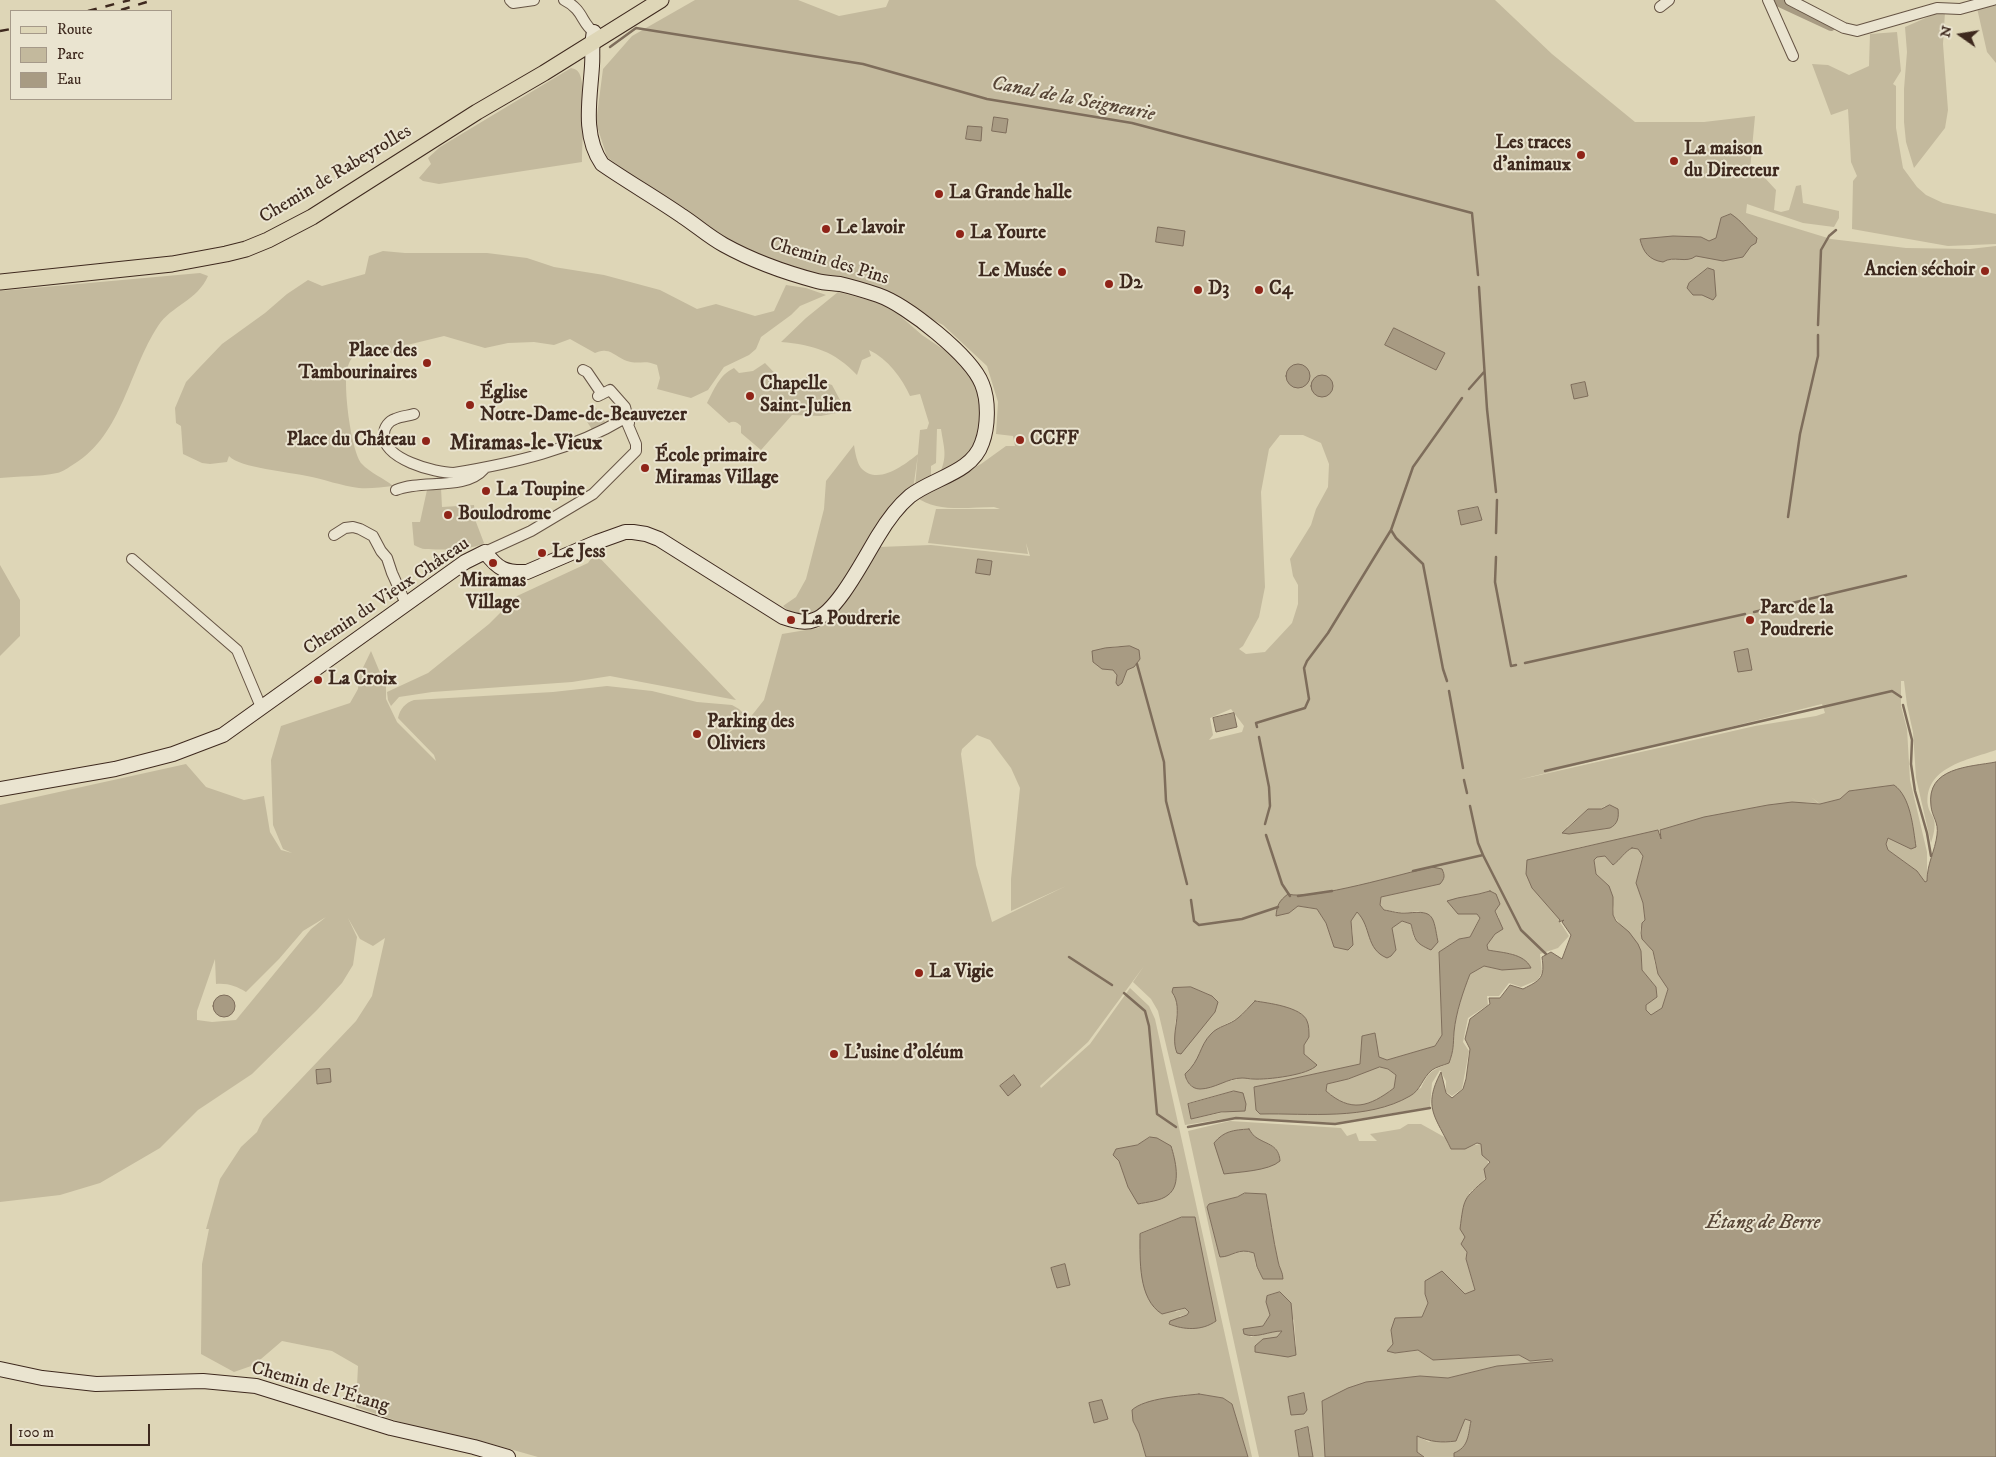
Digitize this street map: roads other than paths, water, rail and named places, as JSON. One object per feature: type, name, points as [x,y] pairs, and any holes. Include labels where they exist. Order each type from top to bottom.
[{"type":"main road","name":"Chemin de Rabeyrolles","points":[[0,282],[172,264],[246,249],[289,231],[477,112],[544,73],[594,40],[646,0]]},
{"type":"main road","name":"Chemin de Rabeyrolles","points":[[477,112],[504,90],[661,0]]},
{"type":"street","points":[[510,0],[514,3],[534,0]]},
{"type":"street","points":[[564,0],[578,9],[594,40]]},
{"type":"street","points":[[1660,7],[1669,0]]},
{"type":"street","points":[[1768,0],[1793,56]]},
{"type":"street","points":[[1790,0],[1844,28],[1858,31],[1937,8],[1960,9],[1993,0]]},
{"type":"street","name":"Chemin des Pins","points":[[594,40],[590,134],[596,154],[602,164],[723,245],[812,280],[844,285],[880,296],[910,312],[974,370],[983,386],[985,429],[982,443],[972,460],[912,494],[900,504],[825,615],[813,621],[802,622],[783,617]]},
{"type":"street","points":[[583,370],[587,372],[603,393],[626,407],[632,433]]},
{"type":"street","points":[[414,414],[396,418],[385,428],[385,442],[402,458],[412,464],[445,473],[527,460],[584,439],[625,418],[636,444],[636,451],[593,494],[531,531],[485,552]]},
{"type":"street","points":[[396,490],[404,486],[440,484],[471,478],[478,475],[484,468]]},
{"type":"street","points":[[334,535],[345,528],[360,529],[373,536],[387,558],[406,604]]},
{"type":"street","name":"Chemin du Vieux Château","points":[[0,789],[115,770],[173,754],[223,735],[465,562],[485,552],[500,569],[528,572],[625,532],[646,534],[683,553],[783,617]]},
{"type":"street","points":[[132,559],[238,650],[261,707]]},
{"type":"street","name":"Chemin de l’Étang","points":[[0,1369],[42,1378],[96,1384],[203,1381],[230,1382],[256,1386],[391,1428],[474,1447],[508,1457]]},
{"type":"water","points":[[994,117],[1008,119],[1006,133],[992,131]]},
{"type":"water","points":[[968,126],[982,127],[981,141],[966,139]]},
{"type":"water","points":[[1731,214],[1757,238],[1756,243],[1751,246],[1743,257],[1723,261],[1696,256],[1688,259],[1671,259],[1663,262],[1650,257],[1641,244],[1640,239],[1673,236],[1701,237],[1709,241],[1716,238],[1721,218]]},
{"type":"water","points":[[1158,227],[1185,231],[1183,246],[1156,242]]},
{"type":"water","points":[[1708,268],[1714,270],[1716,296],[1713,300],[1702,295],[1693,295],[1687,288],[1689,283]]},
{"type":"water","points":[[1394,328],[1445,353],[1436,370],[1385,345]]},
{"type":"water","points":[[1298,364],[1307,367],[1310,376],[1307,385],[1298,388],[1289,385],[1286,376],[1289,367]]},
{"type":"water","points":[[1322,375],[1330,378],[1333,386],[1330,394],[1322,397],[1314,394],[1311,386],[1314,378]]},
{"type":"water","points":[[1585,382],[1588,396],[1574,399],[1571,385]]},
{"type":"water","points":[[1478,507],[1482,520],[1461,525],[1458,511]]},
{"type":"water","points":[[978,559],[992,561],[990,575],[976,573]]},
{"type":"water","points":[[1130,646],[1139,650],[1140,659],[1134,667],[1127,670],[1122,683],[1118,686],[1116,683],[1117,675],[1113,670],[1102,669],[1093,662],[1092,651]]},
{"type":"water","points":[[1748,649],[1752,670],[1738,672],[1734,652]]},
{"type":"water","points":[[1234,713],[1237,727],[1216,732],[1213,718]]},
{"type":"water","name":"Étang de Berre","points":[[1996,762],[1996,1457],[1454,1457],[1454,1453],[1463,1447],[1468,1436],[1471,1421],[1465,1419],[1456,1441],[1427,1440],[1417,1436],[1417,1452],[1424,1457],[1325,1457],[1322,1401],[1348,1388],[1366,1382],[1420,1376],[1448,1378],[1497,1366],[1553,1361],[1552,1359],[1530,1361],[1519,1355],[1433,1360],[1418,1350],[1395,1353],[1387,1351],[1393,1344],[1391,1330],[1395,1318],[1422,1317],[1428,1303],[1425,1294],[1425,1281],[1442,1271],[1465,1294],[1475,1290],[1466,1259],[1467,1252],[1461,1244],[1465,1237],[1460,1229],[1466,1200],[1486,1179],[1484,1169],[1490,1162],[1482,1155],[1481,1144],[1477,1143],[1465,1149],[1451,1149],[1433,1112],[1432,1095],[1441,1072],[1446,1093],[1452,1098],[1463,1089],[1470,1049],[1465,1039],[1470,1019],[1490,1004],[1489,998],[1500,998],[1510,985],[1523,989],[1534,983],[1542,974],[1542,957],[1551,952],[1562,959],[1571,935],[1562,922],[1564,920],[1559,922],[1560,920],[1532,888],[1526,874],[1527,860],[1658,830],[1661,839],[1660,830],[1704,817],[1792,802],[1820,804],[1840,799],[1849,791],[1894,785],[1900,790],[1908,805],[1916,847],[1911,849],[1888,838],[1886,844],[1888,850],[1917,871],[1925,882],[1927,881],[1928,869],[1937,835],[1937,827],[1931,806],[1931,793],[1935,783],[1951,771]],"holes":[[[1629,849],[1638,849],[1643,856],[1636,883],[1643,903],[1645,920],[1642,923],[1642,939],[1653,951],[1658,974],[1668,989],[1662,1008],[1651,1015],[1646,1010],[1646,1005],[1657,997],[1656,987],[1642,970],[1641,951],[1638,944],[1629,932],[1616,921],[1613,915],[1613,897],[1609,886],[1596,874],[1594,860],[1597,857],[1605,856],[1613,865]]]},
{"type":"water","points":[[1610,805],[1618,809],[1618,815],[1616,822],[1610,828],[1569,834],[1562,833],[1588,809],[1601,809]]},
{"type":"water","points":[[1432,867],[1442,869],[1444,873],[1440,884],[1381,897],[1380,905],[1384,910],[1428,914],[1435,926],[1438,942],[1431,950],[1416,940],[1411,924],[1402,921],[1392,928],[1396,950],[1387,958],[1375,949],[1365,924],[1357,912],[1351,921],[1353,945],[1348,950],[1334,947],[1326,923],[1317,909],[1298,906],[1289,913],[1276,916],[1279,904],[1288,894],[1316,894]]},
{"type":"water","points":[[1490,891],[1496,894],[1500,904],[1495,911],[1503,929],[1495,934],[1487,945],[1488,950],[1506,953],[1523,959],[1531,968],[1502,970],[1484,966],[1470,974],[1458,1010],[1453,1051],[1449,1063],[1432,1070],[1417,1091],[1410,1096],[1393,1104],[1375,1109],[1337,1114],[1260,1114],[1256,1110],[1254,1087],[1360,1064],[1362,1036],[1375,1033],[1379,1057],[1387,1060],[1435,1046],[1442,1035],[1439,952],[1459,939],[1470,937],[1480,918],[1477,914],[1458,914],[1447,901]],"holes":[[[1380,1067],[1388,1069],[1396,1075],[1394,1088],[1368,1103],[1352,1105],[1335,1098],[1326,1091],[1327,1084],[1348,1079]]]},
{"type":"water","points":[[1191,987],[1212,996],[1218,1002],[1215,1012],[1181,1054],[1177,1053],[1175,1046],[1177,1006],[1172,992],[1173,988]]},
{"type":"water","points":[[224,995],[234,1002],[235,1006],[228,1016],[224,1017],[214,1010],[213,1006],[220,996]]},
{"type":"water","points":[[1255,1001],[1284,1006],[1304,1016],[1308,1023],[1309,1037],[1304,1045],[1304,1054],[1317,1065],[1306,1072],[1277,1078],[1237,1078],[1205,1089],[1197,1089],[1192,1086],[1186,1079],[1185,1074],[1194,1064],[1204,1043],[1217,1029],[1238,1018]]},
{"type":"water","points":[[330,1069],[331,1082],[317,1084],[316,1070]]},
{"type":"water","points":[[1014,1075],[1021,1085],[1008,1096],[1000,1086]]},
{"type":"water","points":[[1234,1091],[1243,1093],[1246,1104],[1245,1111],[1221,1112],[1191,1119],[1188,1104]]},
{"type":"water","points":[[1249,1129],[1252,1134],[1278,1152],[1280,1161],[1261,1169],[1224,1174],[1214,1143],[1221,1136],[1229,1132]]},
{"type":"water","points":[[1150,1137],[1157,1138],[1171,1146],[1176,1165],[1175,1185],[1172,1191],[1165,1197],[1138,1204],[1128,1187],[1119,1161],[1113,1155],[1116,1149],[1137,1145]]},
{"type":"water","points":[[1245,1193],[1266,1194],[1276,1253],[1283,1279],[1263,1279],[1257,1267],[1254,1253],[1244,1251],[1220,1257],[1207,1207],[1209,1204]]},
{"type":"water","points":[[1182,1217],[1195,1217],[1216,1321],[1205,1327],[1187,1328],[1169,1324],[1170,1321],[1187,1315],[1189,1312],[1185,1308],[1162,1314],[1148,1299],[1144,1289],[1140,1255],[1140,1234]]},
{"type":"water","points":[[1065,1264],[1070,1285],[1057,1288],[1051,1268]]},
{"type":"water","points":[[1280,1292],[1291,1303],[1296,1355],[1288,1357],[1255,1352],[1255,1346],[1263,1339],[1277,1337],[1282,1331],[1253,1336],[1244,1334],[1243,1329],[1263,1326],[1270,1315],[1266,1302],[1267,1296]]},
{"type":"water","points":[[1304,1393],[1307,1410],[1304,1414],[1291,1415],[1288,1397]]},
{"type":"water","points":[[1199,1394],[1223,1398],[1232,1404],[1248,1457],[1146,1457],[1139,1433],[1133,1421],[1132,1410],[1154,1400]]},
{"type":"water","points":[[1102,1400],[1108,1419],[1094,1423],[1089,1403]]},
{"type":"water","points":[[1308,1427],[1313,1457],[1299,1457],[1295,1431]]},
{"type":"waterway","points":[[1775,0],[1831,26]]},
{"type":"waterway","name":"Canal de la Seigneurie","points":[[610,47],[636,28],[863,64],[987,99],[1132,123],[1472,213],[1478,275]]},
{"type":"waterway","points":[[1818,325],[1821,250],[1829,236],[1836,230]]},
{"type":"waterway","points":[[1479,287],[1487,409],[1496,492]]},
{"type":"waterway","points":[[1788,517],[1800,434],[1818,356],[1818,335]]},
{"type":"waterway","points":[[1469,389],[1484,372]]},
{"type":"waterway","points":[[1257,727],[1256,723],[1305,708],[1309,699],[1304,668],[1307,661],[1328,633],[1391,530],[1413,467],[1462,398]]},
{"type":"waterway","points":[[1496,533],[1497,500]]},
{"type":"waterway","points":[[1391,530],[1396,538],[1423,564],[1443,669],[1447,681]]},
{"type":"waterway","points":[[1496,557],[1495,582],[1511,666],[1516,665]]},
{"type":"waterway","points":[[1754,612],[1906,576]]},
{"type":"waterway","points":[[1525,663],[1745,614]]},
{"type":"waterway","points":[[1137,664],[1164,762],[1166,801],[1187,884]]},
{"type":"waterway","points":[[1449,691],[1463,768]]},
{"type":"waterway","points":[[1545,771],[1892,691],[1901,697]]},
{"type":"waterway","points":[[1903,705],[1912,740],[1911,764],[1915,791],[1927,833],[1931,856]]},
{"type":"waterway","points":[[1259,737],[1269,787],[1270,806],[1265,824]]},
{"type":"waterway","points":[[1464,780],[1467,793]]},
{"type":"waterway","points":[[1470,806],[1478,843],[1483,855]]},
{"type":"waterway","points":[[1266,835],[1282,884],[1290,896]]},
{"type":"waterway","points":[[1413,871],[1483,855],[1521,930],[1546,954]]},
{"type":"waterway","points":[[1298,896],[1332,891]]},
{"type":"waterway","points":[[1191,900],[1194,921],[1199,925],[1242,919],[1278,907]]},
{"type":"waterway","points":[[1069,957],[1112,985]]},
{"type":"waterway","points":[[1124,993],[1145,1011],[1149,1026],[1157,1114],[1176,1127]]},
{"type":"waterway","points":[[1188,1127],[1236,1118],[1335,1124],[1430,1108]]},
{"type":"railway","points":[[92,10],[130,0]]},
{"type":"railway","points":[[121,10],[153,0]]},
{"type":"railway","points":[[0,31],[10,29]]},
{"type":"place","name":"Les traces d'animaux","points":[[1581,155]]},
{"type":"place","name":"La maison du Directeur","points":[[1674,161]]},
{"type":"place","name":"La Grande halle","points":[[939,194]]},
{"type":"place","name":"Le lavoir","points":[[826,229]]},
{"type":"place","name":"La Yourte","points":[[960,234]]},
{"type":"place","name":"Ancien séchoir","points":[[1985,271]]},
{"type":"place","name":"Le Musée","points":[[1062,272]]},
{"type":"place","name":"D2","points":[[1109,284]]},
{"type":"place","name":"D3","points":[[1198,290]]},
{"type":"place","name":"C4","points":[[1259,290]]},
{"type":"place","name":"Place des Tambourinaires","points":[[427,363]]},
{"type":"place","name":"Chapelle Saint-Julien","points":[[750,396]]},
{"type":"place","name":"Église Notre-Dame-de-Beauvezer","points":[[470,405]]},
{"type":"place","name":"CCFF","points":[[1020,440]]},
{"type":"place","name":"Place du Château","points":[[426,441]]},
{"type":"place","name":"École primaire Miramas Village","points":[[645,468]]},
{"type":"place","name":"La Toupine","points":[[486,491]]},
{"type":"place","name":"Boulodrome","points":[[448,515]]},
{"type":"place","name":"Le Jess","points":[[542,553]]},
{"type":"place","name":"Miramas Village","points":[[493,563]]},
{"type":"place","name":"La Poudrerie","points":[[791,620]]},
{"type":"place","name":"Parc de la Poudrerie","points":[[1750,620]]},
{"type":"place","name":"La Croix","points":[[318,680]]},
{"type":"place","name":"Parking des Oliviers","points":[[697,734]]},
{"type":"place","name":"La Vigie","points":[[919,973]]},
{"type":"place","name":"L'usine d'oléum","points":[[834,1054]]},
{"type":"district","name":"Miramas-le-Vieux","points":[[526,445]]}]
